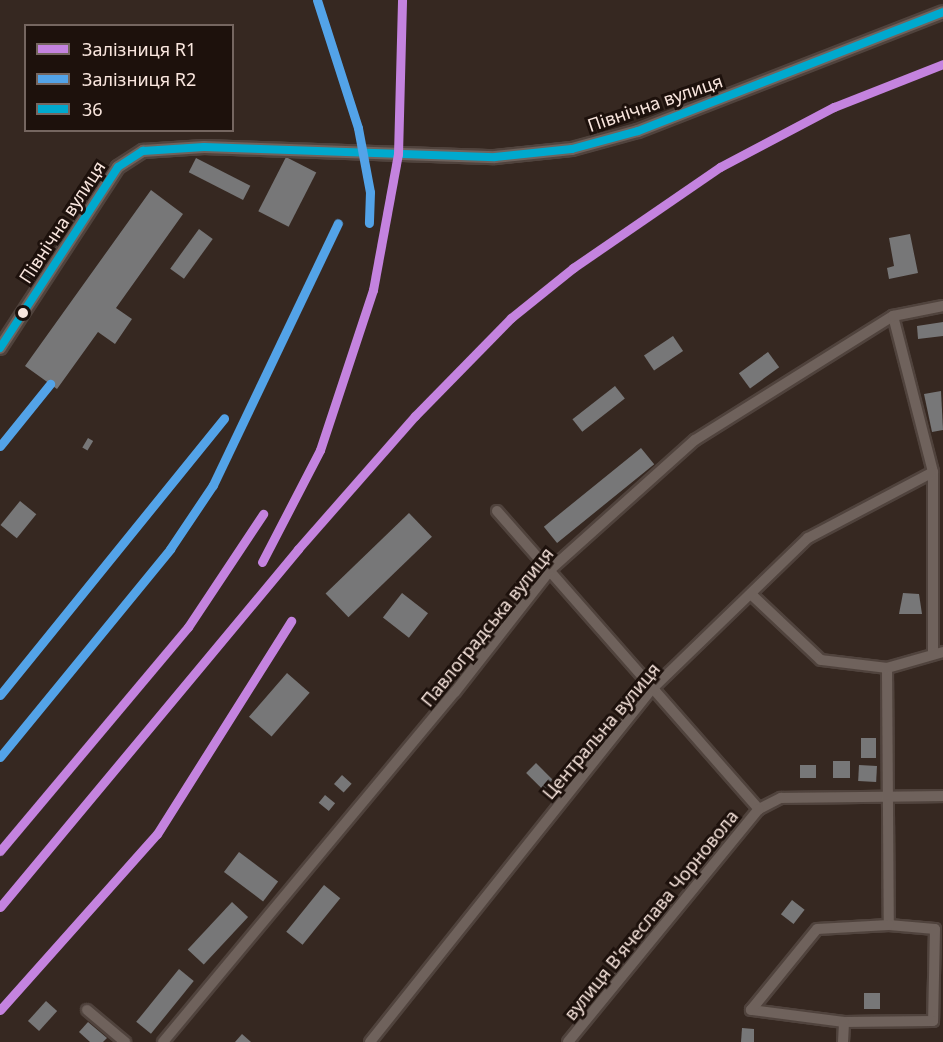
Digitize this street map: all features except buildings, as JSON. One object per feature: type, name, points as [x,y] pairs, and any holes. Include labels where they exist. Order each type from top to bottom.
[{"type":"street","name":"Північна вулиця","points":[[0,348],[118,167],[143,151],[204,147],[495,157],[572,149],[638,131],[943,12]]},
{"type":"street","name":"Павлоградська вулиця","points":[[163,1042],[455,692],[551,569],[695,440],[893,316],[943,306]]},
{"type":"street","points":[[753,596],[821,660],[887,669],[938,651],[933,472],[893,316]]},
{"type":"street","name":"Центральна вулиця","points":[[370,1042],[652,689],[753,596],[808,538],[933,472]]},
{"type":"street","points":[[497,511],[551,569],[652,689],[759,809],[782,798],[943,796]]},
{"type":"street","points":[[887,669],[892,795],[890,925]]},
{"type":"street","name":"вулиця В'ячеслава Чорновола","points":[[568,1042],[759,809]]},
{"type":"street","points":[[890,925],[935,928],[933,1021],[844,1022],[751,1010],[817,928],[890,925]]},
{"type":"street","points":[[87,1010],[125,1042]]},
{"type":"street","points":[[843,1042],[844,1022]]},
{"type":"rail line","name":"R2","points":[[317,0],[358,128],[370,192],[369,223]]},
{"type":"rail line","name":"R1","points":[[262,562],[320,450],[373,290],[398,154],[402,0]]},
{"type":"rail line","name":"R1","points":[[0,907],[298,549],[415,416],[511,318],[573,268],[720,167],[834,107],[943,64]]},
{"type":"rail line","name":"R2","points":[[0,757],[170,549],[213,485],[338,223]]},
{"type":"rail line","name":"R2","points":[[0,446],[50,384]]},
{"type":"rail line","name":"R2","points":[[0,695],[224,418]]},
{"type":"rail line","name":"R1","points":[[0,851],[188,627],[263,514]]},
{"type":"rail line","name":"R1","points":[[0,1010],[157,834],[291,621]]},
{"type":"transit line","name":"36","points":[[0,348],[118,167],[143,151],[204,147],[495,157],[572,149],[638,131],[943,12]]}]
